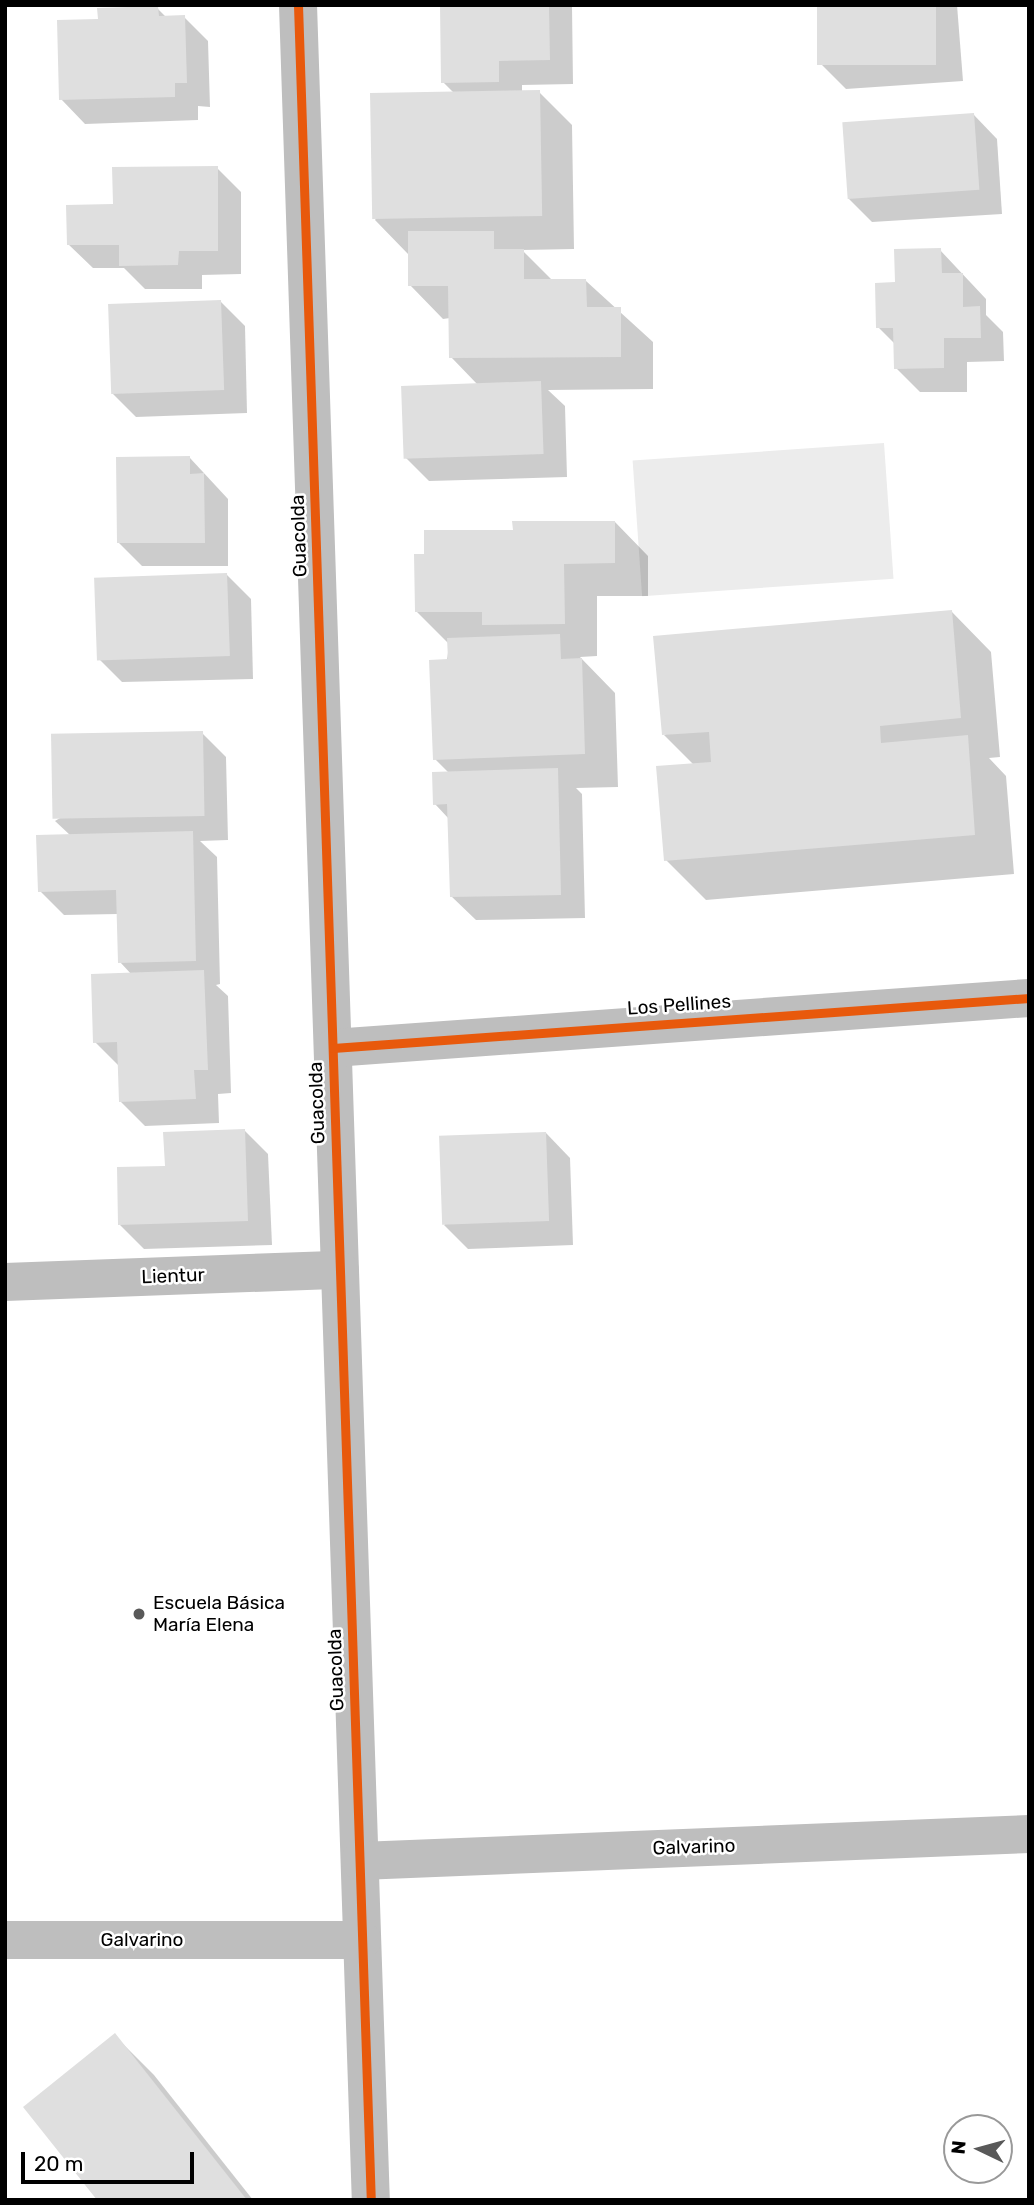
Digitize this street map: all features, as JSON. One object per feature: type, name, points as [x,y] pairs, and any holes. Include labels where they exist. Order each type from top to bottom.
[{"type":"street","name":"Guacolda","points":[[298,5],[371,2200]]},
{"type":"street","name":"Los Pellines","points":[[333,1048],[1029,998]]},
{"type":"street","name":"Lientur","points":[[5,1282],[340,1270]]},
{"type":"street","name":"Galvarino","points":[[360,1861],[1029,1833]]},
{"type":"street","name":"Galvarino","points":[[5,1940],[362,1940]]},
{"type":"shaded area","points":[[884,443],[893,579],[642,596],[633,461]]},
{"type":"building","points":[[440,5],[549,5],[550,60],[499,61],[499,82],[441,83]]},
{"type":"building","points":[[817,5],[936,5],[936,65],[817,65]]},
{"type":"building","points":[[158,6],[159,16],[185,15],[187,83],[175,83],[175,97],[59,100],[57,20],[98,19],[97,8]]},
{"type":"building","points":[[540,90],[542,216],[372,219],[370,93]]},
{"type":"building","points":[[974,113],[979,190],[848,199],[842,122]]},
{"type":"building","points":[[218,166],[218,251],[179,251],[178,265],[119,266],[119,245],[67,245],[66,205],[113,204],[112,167]]},
{"type":"building","points":[[408,231],[494,231],[494,249],[524,249],[524,279],[586,279],[587,307],[621,307],[621,357],[449,358],[448,286],[408,286]]},
{"type":"building","points":[[941,248],[942,273],[963,273],[963,307],[980,306],[981,338],[944,338],[944,368],[894,369],[893,328],[876,328],[875,283],[895,282],[894,249]]},
{"type":"building","points":[[221,300],[224,390],[111,394],[108,304]]},
{"type":"building","points":[[541,381],[544,454],[404,459],[401,386]]},
{"type":"building","points":[[190,456],[190,474],[204,473],[205,543],[117,543],[116,457]]},
{"type":"building","points":[[512,521],[615,521],[615,563],[564,564],[565,624],[482,625],[482,612],[415,612],[414,554],[424,554],[424,530],[513,530]]},
{"type":"building","points":[[227,573],[230,656],[97,661],[94,578]]},
{"type":"building","points":[[952,610],[961,718],[880,726],[881,743],[968,735],[975,835],[664,861],[656,766],[711,762],[709,732],[662,735],[653,636]]},
{"type":"building","points":[[560,634],[561,659],[582,658],[585,754],[433,760],[429,660],[448,659],[447,638]]},
{"type":"building","points":[[203,731],[204,816],[53,819],[51,734]]},
{"type":"building","points":[[558,768],[561,895],[450,897],[447,804],[433,805],[432,772]]},
{"type":"building","points":[[193,831],[196,961],[118,963],[116,890],[38,892],[36,835]]},
{"type":"building","points":[[204,970],[208,1070],[194,1070],[196,1099],[119,1102],[117,1042],[93,1043],[91,974]]},
{"type":"building","points":[[245,1129],[248,1221],[118,1225],[117,1167],[165,1166],[163,1132]]},
{"type":"building","points":[[546,1132],[549,1221],[442,1225],[439,1136]]},
{"type":"building","points":[[115,2033],[247,2200],[97,2200],[23,2107]]},
{"type":"cycle path","points":[[298,5],[371,2200]]},
{"type":"cycle path","points":[[333,1048],[1029,998]]},
{"type":"place","name":"Escuela Básica María Elena","points":[[139,1614]]}]
